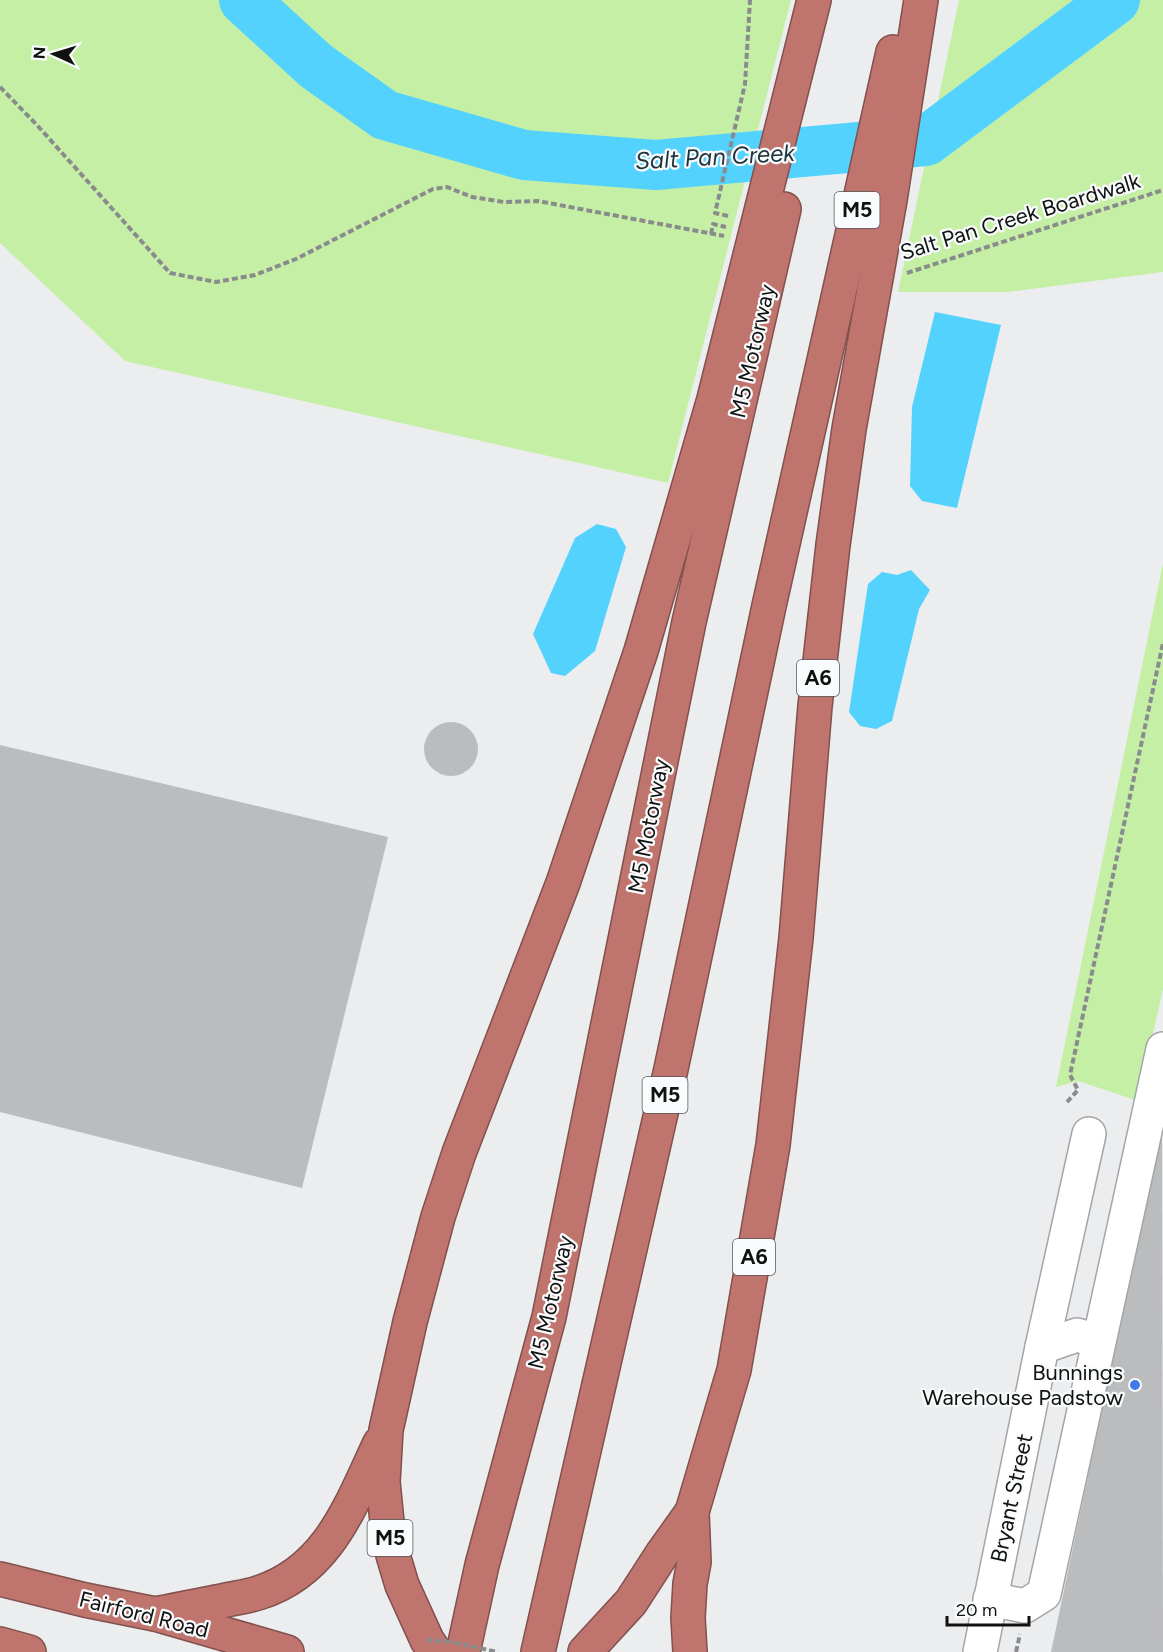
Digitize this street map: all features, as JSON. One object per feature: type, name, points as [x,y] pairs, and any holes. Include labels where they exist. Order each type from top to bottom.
[{"type":"highway","name":"M5","points":[[431,1646],[402,1586],[393,1555],[383,1482],[386,1430],[410,1322],[438,1217],[459,1153],[550,918],[727,402],[814,0]]},
{"type":"highway","name":"M5 Motorway","points":[[463,1652],[482,1565],[549,1317],[689,622],[727,402],[833,0]]},
{"type":"highway","name":"M5","points":[[538,1652],[671,1068],[766,617],[904,0]]},
{"type":"highway","name":"A6","points":[[690,1652],[688,1618],[694,1562],[692,1512],[734,1370],[773,1145],[796,938],[814,706],[833,544],[849,429],[890,200],[921,0]]},
{"type":"highway","name":"M5","points":[[155,1614],[257,1594],[297,1574],[318,1555],[335,1534],[386,1430]]},
{"type":"highway","name":"A6","points":[[585,1652],[631,1602],[692,1512]]},
{"type":"highway","name":"Fairford Road","points":[[0,1579],[155,1614],[287,1652]]},
{"type":"highway","points":[[0,1644],[29,1652]]},
{"type":"street","points":[[990,1599],[1025,1606],[1044,1594],[1163,1049]]},
{"type":"street","name":"Bryant Street","points":[[980,1652],[1042,1347],[1089,1134]]},
{"type":"street","points":[[1042,1347],[1077,1335],[1098,1341]]},
{"type":"path","points":[[733,216],[715,213],[745,84],[750,0]]},
{"type":"path","points":[[0,87],[170,273],[216,282],[255,275],[296,259],[434,189],[447,187],[472,197],[504,202],[538,201],[734,238]]},
{"type":"path","name":"Salt Pan Creek Boardwalk","points":[[906,273],[1163,190]]},
{"type":"path","points":[[711,234],[714,224],[729,227]]},
{"type":"path","points":[[1066,1102],[1078,1090],[1070,1075],[1163,643]]},
{"type":"path","points":[[431,1646],[451,1642],[498,1652]]},
{"type":"green space","points":[[0,0],[791,0],[668,483],[125,361],[0,243]]},
{"type":"green space","points":[[959,0],[1163,0],[1163,272],[1008,292],[898,292]]},
{"type":"green space","points":[[1163,563],[1163,989],[1138,1101],[1078,1081],[1056,1087]]},
{"type":"water","points":[[935,312],[1001,325],[957,508],[922,501],[910,486],[912,407]]},
{"type":"water","points":[[597,524],[616,529],[626,547],[595,651],[565,676],[551,673],[533,634],[575,538]]},
{"type":"water","points":[[911,570],[930,590],[919,609],[892,721],[876,729],[860,726],[849,712],[868,584],[882,572],[897,575]]},
{"type":"building","points":[[451,722],[461,724],[470,730],[476,739],[478,749],[476,759],[470,768],[461,774],[451,776],[441,774],[432,768],[426,759],[424,749],[426,739],[432,730],[441,724]]},
{"type":"building","points":[[0,745],[388,837],[302,1188],[0,1112]]},
{"type":"building","name":"Bunnings Warehouse Padstow","points":[[1162,1124],[1163,1652],[1051,1652]]},
{"type":"waterway","name":"Salt Pan Creek","points":[[244,0],[316,66],[385,115],[524,155],[656,165],[926,141],[1115,0]]},
{"type":"place","name":"Bunnings Warehouse Padstow","points":[[1135,1385]]}]
